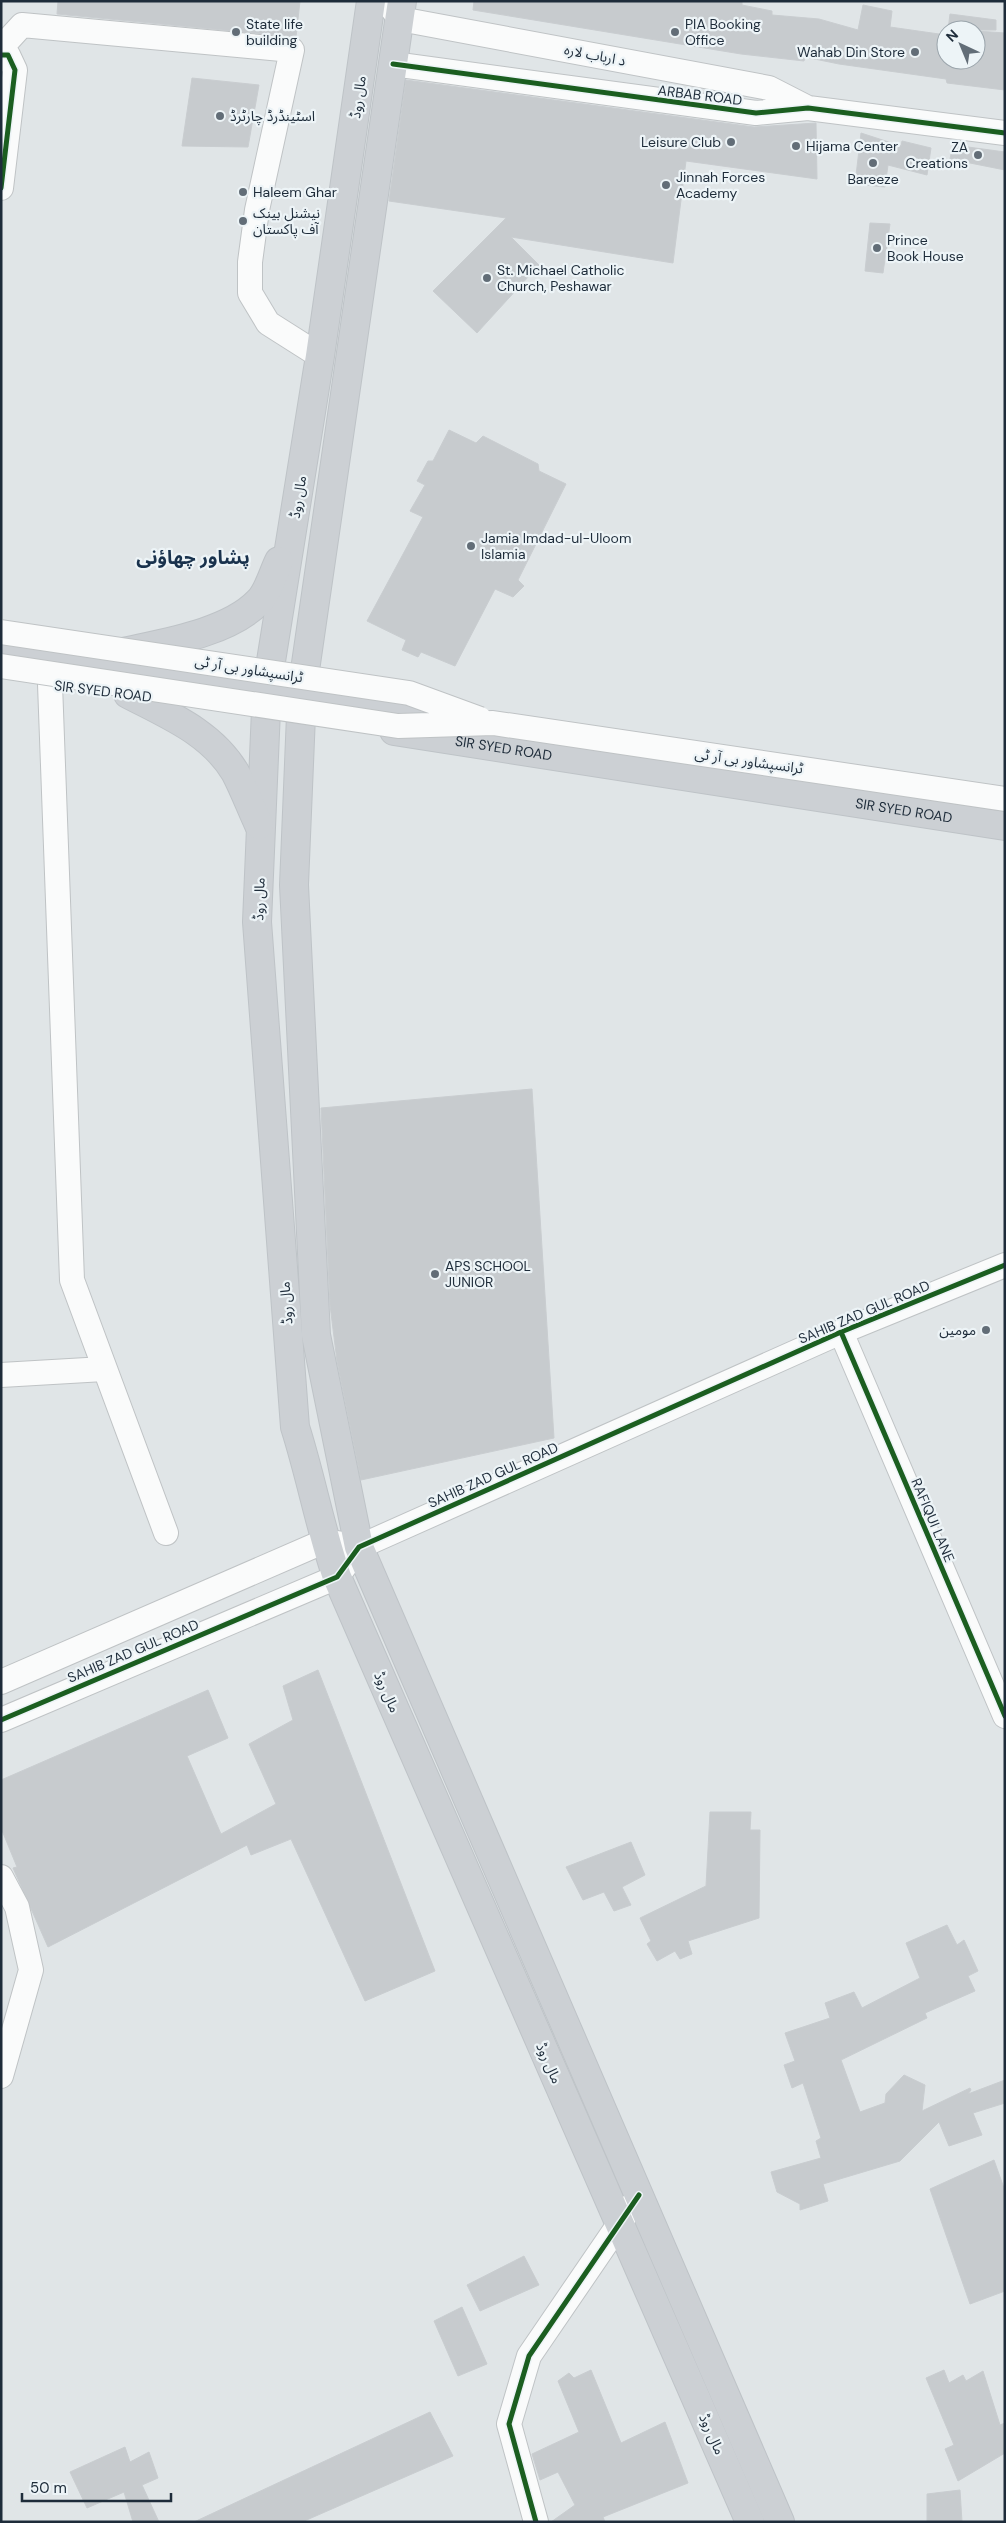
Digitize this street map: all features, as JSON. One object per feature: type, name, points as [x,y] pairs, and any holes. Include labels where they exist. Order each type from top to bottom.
[{"type":"main road","name":"مال روڈ","points":[[371,1],[320,356],[266,699],[257,922],[295,1428],[309,1470],[324,1541],[337,1576],[750,2522]]},
{"type":"main road","name":"مال روڈ","points":[[396,7],[393,64],[301,704],[294,885],[316,1335],[359,1547],[780,2522]]},
{"type":"main road","points":[[74,661],[178,639],[230,621],[259,602],[292,536]]},
{"type":"main road","name":"SIR SYED ROAD","points":[[2,670],[74,661],[266,699],[301,704],[800,763],[1005,792]]},
{"type":"main road","name":"SIR SYED ROAD","points":[[2,670],[50,684],[128,694],[266,699]]},
{"type":"main road","points":[[128,694],[194,729],[218,750],[234,772],[261,830]]},
{"type":"main road","name":"SIR SYED ROAD","points":[[301,704],[796,793],[1005,826]]},
{"type":"main road","points":[[796,793],[800,763]]},
{"type":"street","name":"د ارباب لاره","points":[[396,7],[769,88],[808,108]]},
{"type":"street","points":[[1,48],[22,25],[292,50],[257,210],[250,262],[250,293],[268,323],[320,356]]},
{"type":"street","points":[[1,55],[8,55],[15,70],[1,188]]},
{"type":"street","name":"ARBAB ROAD","points":[[393,64],[756,113],[808,108],[1005,133]]},
{"type":"street","name":"ٹرانسپشاور بی آر ٹی","points":[[1,632],[409,693],[493,723]]},
{"type":"street","name":"ٹرانسپشاور بی آر ٹی","points":[[2,670],[398,726],[493,723],[1005,799]]},
{"type":"street","points":[[50,684],[72,1280],[166,1533]]},
{"type":"street","name":"SAHIB ZAD GUL ROAD","points":[[1,1720],[337,1576],[359,1547],[841,1332],[1005,1265]]},
{"type":"street","name":"RAFIQUI LANE","points":[[841,1332],[1005,1716]]},
{"type":"street","points":[[1,1375],[104,1369]]},
{"type":"street","points":[[324,1541],[359,1547]]},
{"type":"street","name":"SAHIB ZAD GUL ROAD","points":[[1,1682],[324,1541]]},
{"type":"street","points":[[1,1877],[17,1907],[31,1970],[1,2076]]},
{"type":"street","points":[[536,2522],[509,2424],[529,2356],[639,2195]]},
{"type":"building","name":"State life building","points":[[58,1],[300,1],[296,37],[57,14]]},
{"type":"building","points":[[474,1],[742,1],[742,5],[772,11],[772,15],[819,19],[858,30],[863,5],[892,11],[890,27],[936,34],[936,70],[986,70],[986,32],[1005,33],[1005,90],[947,83],[946,79],[839,64],[805,57],[804,61],[741,54],[473,10]]},
{"type":"building","points":[[950,14],[996,20],[996,30],[986,30],[986,20],[949,20]]},
{"type":"building","name":"اسٹینڈرڈ چارٹرڈ","points":[[192,78],[259,85],[248,147],[182,146]]},
{"type":"building","points":[[406,80],[754,127],[816,123],[817,179],[686,161],[673,263],[511,237],[539,265],[477,333],[433,291],[506,218],[389,201]]},
{"type":"building","points":[[861,133],[901,146],[902,141],[931,148],[927,175],[888,165],[885,187],[855,184]]},
{"type":"building","name":"ZA Creations","points":[[953,145],[1005,152],[1005,170],[950,159]]},
{"type":"building","name":"Prince Book House","points":[[870,223],[890,224],[883,273],[865,271]]},
{"type":"building","name":"Jamia Imdad-ul-Uloom Islamia","points":[[449,430],[476,443],[483,436],[538,464],[539,471],[566,484],[518,580],[524,586],[513,597],[495,589],[455,666],[421,652],[418,657],[402,650],[406,640],[367,621],[423,517],[410,511],[425,485],[417,481],[428,461],[433,461]]},
{"type":"building","name":"APS SCHOOL JUNIOR","points":[[532,1089],[554,1438],[361,1480],[337,1361],[330,1305],[321,1108]]},
{"type":"building","points":[[318,1670],[435,1971],[365,2001],[291,1839],[251,1855],[247,1845],[48,1947],[13,1868],[17,1867],[1,1828],[1,1780],[208,1690],[228,1738],[187,1756],[221,1834],[276,1804],[249,1744],[293,1720],[283,1686]]},
{"type":"building","points":[[710,1812],[751,1812],[750,1830],[760,1830],[759,1918],[688,1941],[692,1954],[680,1959],[675,1951],[657,1961],[647,1944],[651,1941],[640,1918],[706,1886]]},
{"type":"building","points":[[631,1842],[645,1875],[622,1887],[631,1905],[614,1911],[604,1892],[583,1900],[566,1867]]},
{"type":"building","points":[[947,1925],[957,1945],[964,1940],[978,1971],[968,1976],[975,1991],[925,2013],[927,2018],[841,2060],[860,2112],[885,2103],[886,2094],[904,2075],[925,2085],[922,2111],[970,2088],[971,2090],[968,2094],[1005,2080],[1005,2103],[973,2113],[982,2135],[949,2146],[939,2122],[900,2161],[823,2184],[828,2201],[800,2210],[800,2204],[777,2192],[771,2172],[821,2158],[816,2141],[821,2138],[803,2083],[792,2088],[784,2065],[795,2061],[785,2033],[830,2018],[825,2003],[854,1992],[862,2008],[920,1978],[906,1943]]},
{"type":"building","points":[[994,2160],[1005,2191],[1005,2291],[970,2304],[930,2189]]},
{"type":"building","points":[[524,2256],[539,2285],[480,2311],[467,2285]]},
{"type":"building","points":[[462,2307],[487,2364],[458,2376],[434,2321]]},
{"type":"building","points":[[591,2370],[621,2443],[665,2422],[688,2483],[603,2517],[605,2522],[551,2522],[575,2505],[558,2472],[540,2480],[532,2454],[579,2432],[558,2381],[569,2373],[574,2378]]},
{"type":"building","points":[[944,2370],[949,2383],[963,2375],[966,2381],[983,2371],[1000,2425],[1005,2423],[1005,2453],[958,2481],[945,2449],[954,2445],[926,2378]]},
{"type":"building","points":[[430,2412],[453,2456],[302,2522],[194,2522]]},
{"type":"building","points":[[125,2447],[130,2462],[149,2452],[158,2478],[142,2485],[159,2522],[133,2522],[124,2492],[87,2508],[70,2472]]},
{"type":"building","points":[[960,2490],[962,2522],[927,2522],[927,2494]]},
{"type":"cycle path","points":[[1,55],[8,55],[15,70],[1,188]]},
{"type":"cycle path","points":[[393,64],[756,113],[808,108],[1005,133]]},
{"type":"cycle path","points":[[1,1720],[337,1577],[359,1547],[841,1332],[1005,1265]]},
{"type":"cycle path","points":[[841,1332],[1005,1716]]},
{"type":"cycle path","points":[[536,2522],[509,2424],[529,2356],[639,2195]]},
{"type":"place","name":"State life building","points":[[236,32]]},
{"type":"place","name":"PIA Booking Office","points":[[675,32]]},
{"type":"place","name":"Wahab Din Store","points":[[915,52]]},
{"type":"place","name":"اسٹینڈرڈ چارٹرڈ","points":[[220,116]]},
{"type":"place","name":"Leisure Club","points":[[731,142]]},
{"type":"place","name":"Hijama Center","points":[[796,146]]},
{"type":"place","name":"ZA Creations","points":[[978,155]]},
{"type":"place","name":"Bareeze","points":[[873,163]]},
{"type":"place","name":"Jinnah Forces Academy","points":[[666,185]]},
{"type":"place","name":"Haleem Ghar","points":[[243,192]]},
{"type":"place","name":"نیشنل بینک آف پاکستان","points":[[243,221]]},
{"type":"place","name":"Prince Book House","points":[[877,248]]},
{"type":"place","name":"St. Michael Catholic Church, Peshawar","points":[[487,278]]},
{"type":"place","name":"Jamia Imdad-ul-Uloom Islamia","points":[[471,546]]},
{"type":"place","name":"APS SCHOOL JUNIOR","points":[[435,1274]]},
{"type":"place","name":"مومین","points":[[986,1330]]},
{"type":"district","name":"پشاور چھاؤنی","points":[[193,557]]}]
